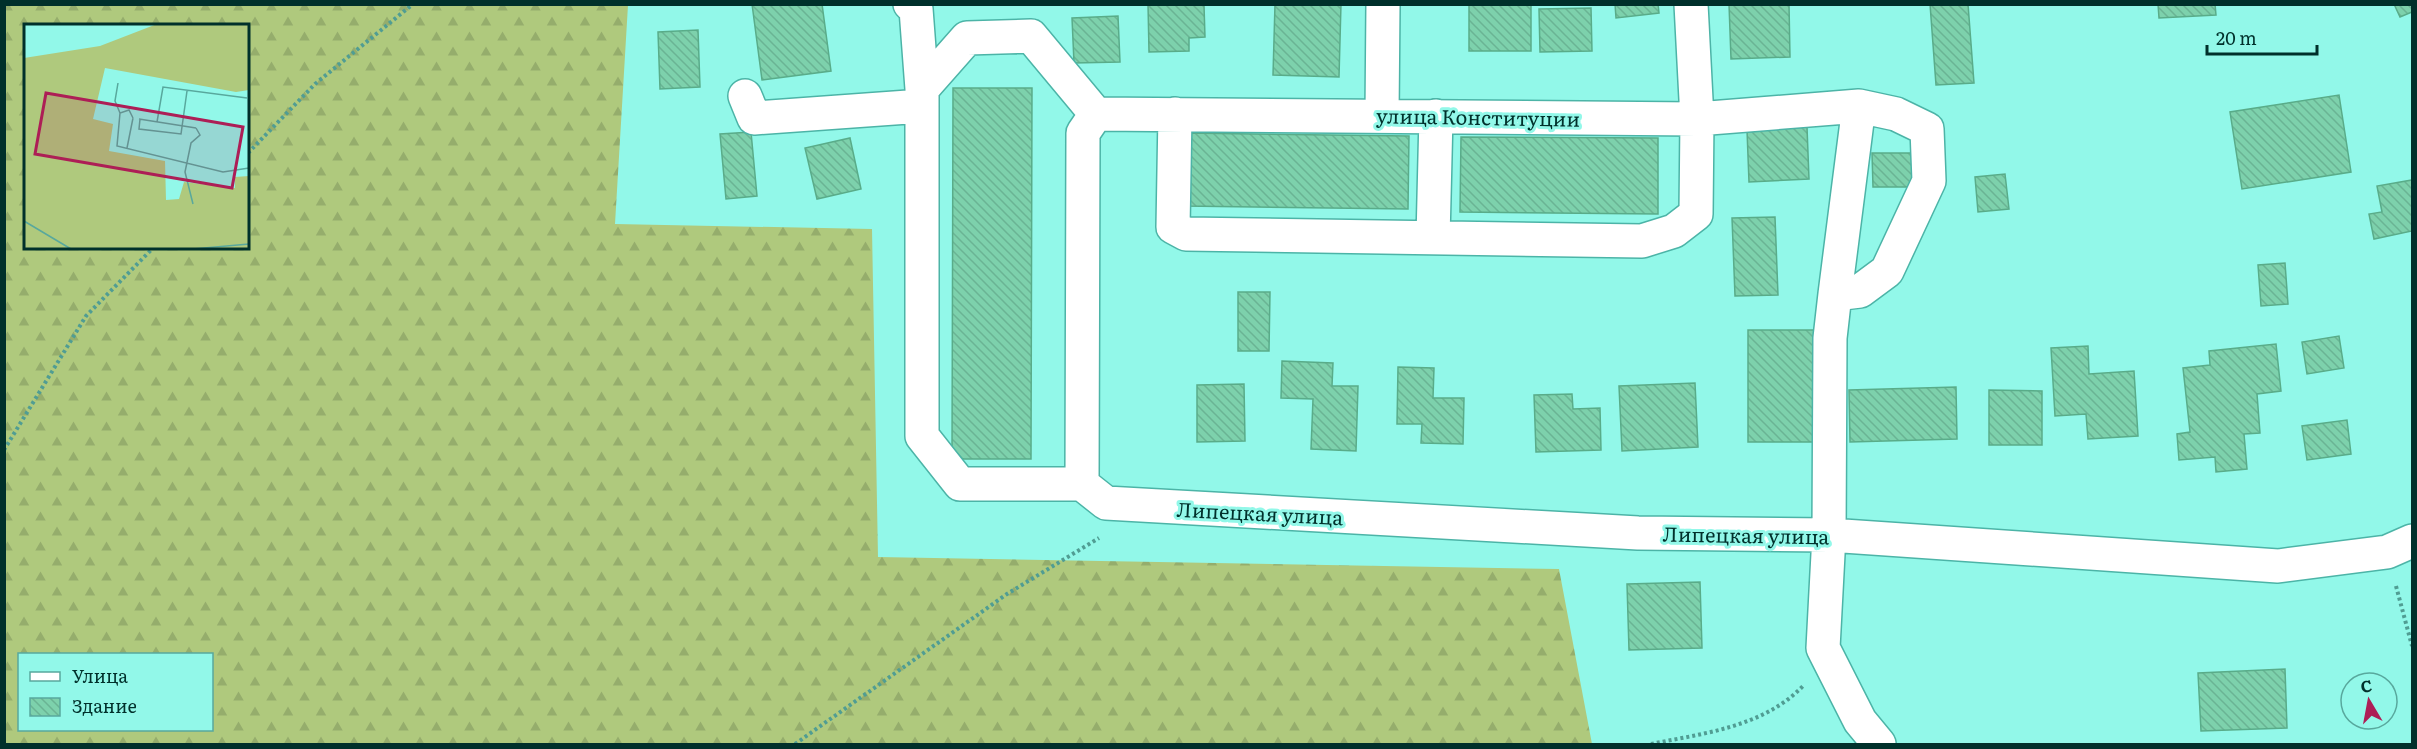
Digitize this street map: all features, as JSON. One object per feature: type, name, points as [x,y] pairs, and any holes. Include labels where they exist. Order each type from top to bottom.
[{"type":"street","points":[[745,96],[754,118],[922,97],[967,38],[1031,36],[1096,114],[1083,133],[1082,484],[960,484],[922,436],[922,97],[916,9],[910,4]]},
{"type":"street","points":[[1382,115],[1383,4]]},
{"type":"street","points":[[1175,114],[1173,227],[1186,234],[1642,241],[1674,231],[1696,214],[1697,119],[1691,4]]},
{"type":"street","points":[[1859,106],[1830,338],[1829,535],[1823,648],[1860,721],[1879,744]]},
{"type":"street","name":"улица Конституции","points":[[1096,114],[1697,119],[1859,106],[1896,114],[1927,129],[1929,181],[1887,271],[1860,291],[1835,294]]},
{"type":"street","points":[[1433,238],[1436,116]]},
{"type":"street","name":"Липецкая улица","points":[[1082,484],[1106,503],[1638,533],[1829,535],[2278,566],[2400,546]]},
{"type":"path","points":[[249,152],[315,84],[413,4]]},
{"type":"path","points":[[4,450],[86,316],[152,249]]},
{"type":"path","points":[[795,744],[1007,594],[1104,535]]},
{"type":"path","points":[[2400,546],[2412,646]]},
{"type":"path","points":[[1651,744],[1742,725],[1767,713],[1803,687],[1823,648]]},
{"type":"green space","points":[[4,5],[628,5],[615,224],[872,229],[878,557],[1559,569],[1592,744],[5,744]]},
{"type":"building","points":[[752,4],[822,4],[831,71],[762,80]]},
{"type":"building","points":[[1148,4],[1204,5],[1205,37],[1189,38],[1189,51],[1149,52]]},
{"type":"building","points":[[1275,4],[1341,4],[1339,77],[1273,75]]},
{"type":"building","points":[[1469,4],[1531,4],[1531,51],[1469,51]]},
{"type":"building","points":[[1615,4],[1658,4],[1659,13],[1616,18]]},
{"type":"building","points":[[1729,4],[1789,4],[1790,57],[1731,59]]},
{"type":"building","points":[[1930,4],[1968,4],[1974,83],[1936,85]]},
{"type":"building","points":[[2158,4],[2215,4],[2216,15],[2159,18]]},
{"type":"building","points":[[2394,4],[2412,4],[2412,12],[2400,17]]},
{"type":"building","points":[[1591,8],[1592,51],[1540,52],[1539,9]]},
{"type":"building","points":[[1118,16],[1120,62],[1074,63],[1072,18]]},
{"type":"building","points":[[698,30],[700,87],[660,89],[658,32]]},
{"type":"building","points":[[953,88],[1032,88],[1031,459],[952,459]]},
{"type":"building","points":[[2339,95],[2351,172],[2242,189],[2230,112]]},
{"type":"building","points":[[1807,127],[1809,179],[1749,182],[1747,130]]},
{"type":"building","points":[[751,132],[757,196],[726,199],[720,134]]},
{"type":"building","points":[[1185,133],[1409,136],[1408,209],[1184,206]]},
{"type":"building","points":[[1461,137],[1658,138],[1658,214],[1460,212]]},
{"type":"building","points":[[850,138],[861,189],[817,199],[805,148]]},
{"type":"building","points":[[1872,153],[1915,153],[1915,187],[1873,187]]},
{"type":"building","points":[[2005,174],[2009,209],[1978,212],[1975,177]]},
{"type":"building","points":[[2412,180],[2412,231],[2374,239],[2369,214],[2382,212],[2377,186]]},
{"type":"building","points":[[1775,217],[1778,295],[1735,296],[1732,218]]},
{"type":"building","points":[[2285,263],[2288,304],[2261,306],[2258,265]]},
{"type":"building","points":[[1238,292],[1270,292],[1269,351],[1238,351]]},
{"type":"building","points":[[1748,330],[1816,330],[1816,442],[1748,442]]},
{"type":"building","points":[[2339,336],[2344,368],[2307,374],[2302,342]]},
{"type":"building","points":[[2276,344],[2281,391],[2257,394],[2260,433],[2244,434],[2247,469],[2216,472],[2215,457],[2179,460],[2177,434],[2190,432],[2183,368],[2210,365],[2209,351]]},
{"type":"building","points":[[2088,346],[2089,374],[2134,371],[2138,436],[2088,439],[2086,414],[2055,416],[2051,348]]},
{"type":"building","points":[[1282,361],[1333,363],[1332,386],[1358,386],[1356,451],[1311,449],[1313,399],[1281,398]]},
{"type":"building","points":[[1398,367],[1434,368],[1433,398],[1464,398],[1463,444],[1421,443],[1422,424],[1397,424]]},
{"type":"building","points":[[1695,383],[1698,447],[1622,451],[1619,386]]},
{"type":"building","points":[[1244,384],[1245,441],[1197,442],[1197,385]]},
{"type":"building","points":[[1956,387],[1957,439],[1850,442],[1849,390]]},
{"type":"building","points":[[1989,390],[2042,391],[2042,445],[1989,445]]},
{"type":"building","points":[[1572,394],[1573,409],[1600,408],[1601,450],[1536,452],[1534,395]]},
{"type":"building","points":[[2347,420],[2351,454],[2307,460],[2302,426]]},
{"type":"building","points":[[1700,582],[1702,648],[1629,650],[1627,584]]},
{"type":"building","points":[[2285,669],[2287,728],[2201,731],[2198,673]]}]
